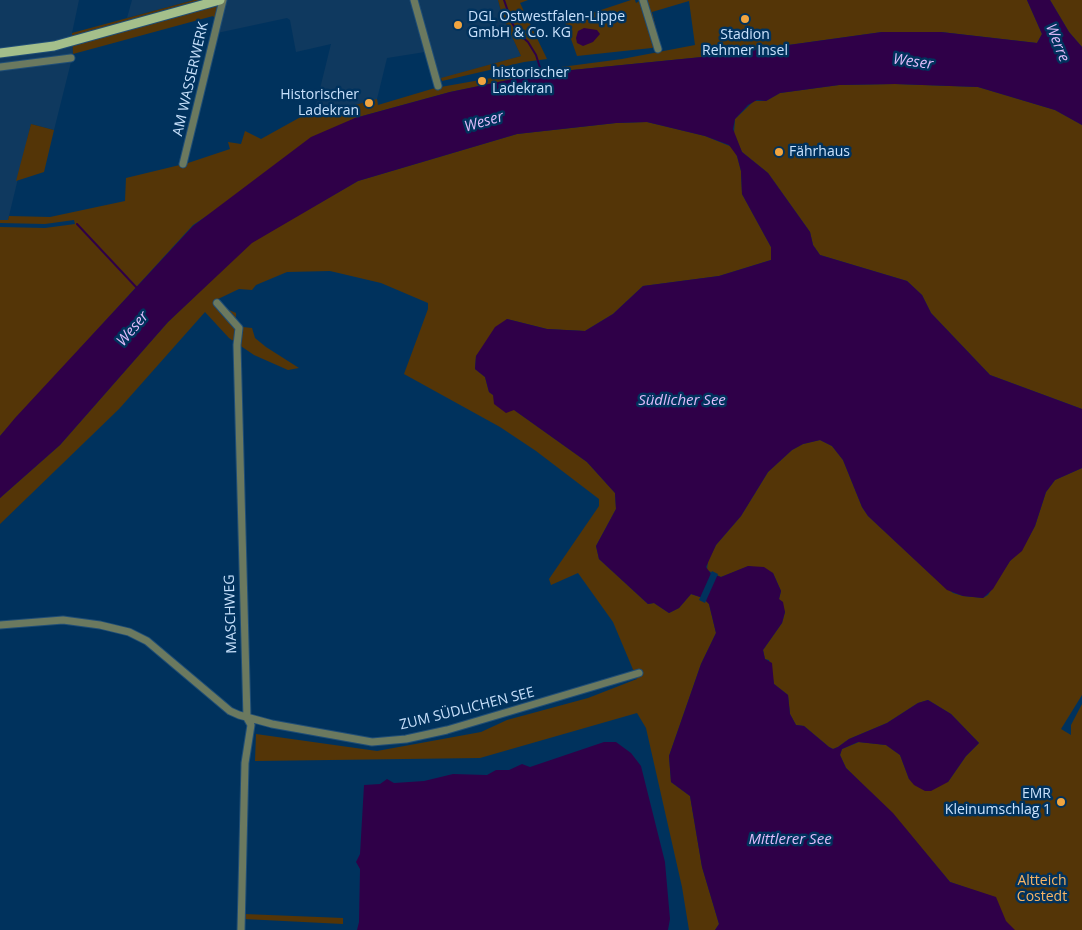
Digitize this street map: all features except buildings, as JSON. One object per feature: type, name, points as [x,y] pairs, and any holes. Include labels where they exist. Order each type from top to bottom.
[{"type":"main road","points":[[0,53],[54,46],[222,0]]},
{"type":"street","name":"AM WASSERWERK","points":[[183,164],[222,0]]},
{"type":"street","points":[[414,0],[438,86]]},
{"type":"street","points":[[643,0],[658,49]]},
{"type":"street","points":[[0,67],[71,58]]},
{"type":"street","name":"MASCHWEG","points":[[217,303],[239,328],[237,345],[247,718],[251,725],[245,763],[241,930]]},
{"type":"street","name":"ZUM SÜDLICHEN SEE","points":[[0,625],[63,620],[100,625],[129,632],[147,641],[230,711],[247,718],[372,742],[406,739],[555,699],[637,673]]},
{"type":"shaded area","points":[[0,0],[79,0],[72,33],[73,54],[54,130],[31,124],[8,220],[0,220]]},
{"type":"shaded area","points":[[132,0],[194,0],[127,18]]},
{"type":"shaded area","points":[[219,0],[498,0],[502,15],[521,56],[434,81],[425,52],[387,58],[377,99],[378,105],[376,100],[329,112],[315,109],[331,44],[296,52],[290,20],[287,18],[217,33],[216,11]]},
{"type":"green space","points":[[194,0],[219,0],[215,19],[213,16],[73,54],[72,33]]},
{"type":"green space","points":[[498,0],[528,0],[520,3],[547,59],[524,62],[442,81],[441,78],[521,56],[502,15]]},
{"type":"green space","points":[[635,0],[636,3],[641,0],[1027,0],[1042,34],[1037,43],[941,32],[882,32],[702,57],[542,73],[450,92],[355,118],[193,225],[0,436],[0,227],[45,228],[75,224],[74,220],[45,224],[0,223],[0,220],[8,220],[9,216],[50,217],[125,201],[126,178],[188,163],[230,149],[228,142],[241,144],[245,131],[261,139],[315,109],[329,112],[377,99],[378,105],[435,88],[531,71],[622,59],[695,45],[689,1],[652,12],[661,47],[577,56],[565,22]]},
{"type":"green space","points":[[1050,0],[1082,0],[1082,47],[1069,32]]},
{"type":"green space","points":[[895,84],[978,87],[1055,110],[1082,125],[1082,409],[990,375],[931,313],[922,295],[907,281],[820,255],[813,245],[810,232],[768,173],[742,152],[734,134],[735,119],[754,101],[766,101],[780,93],[839,85]]},
{"type":"green space","points":[[647,122],[705,136],[732,147],[737,156],[741,171],[742,194],[771,247],[771,260],[719,276],[643,286],[613,314],[585,331],[547,329],[507,319],[476,356],[475,369],[485,377],[489,392],[587,462],[615,493],[616,509],[596,546],[599,559],[648,604],[654,603],[669,613],[679,608],[691,594],[703,598],[709,604],[716,633],[701,664],[669,756],[671,782],[690,796],[702,867],[719,924],[715,930],[689,930],[682,887],[646,728],[637,713],[480,758],[255,761],[256,734],[377,751],[481,732],[507,720],[588,698],[637,679],[613,622],[578,573],[551,585],[549,579],[599,506],[599,499],[536,451],[500,427],[404,374],[428,309],[428,303],[381,283],[330,271],[287,272],[256,285],[252,290],[239,289],[218,299],[222,307],[236,313],[236,321],[243,327],[252,328],[255,338],[299,368],[288,370],[254,355],[229,338],[205,312],[119,409],[0,524],[0,498],[60,445],[168,322],[252,242],[358,181],[517,134],[616,123]]},
{"type":"green space","points":[[31,124],[54,130],[44,172],[16,181]]},
{"type":"green space","name":"Altteich Costedt","points":[[820,440],[832,446],[843,460],[862,507],[868,516],[939,582],[953,593],[963,596],[983,598],[988,595],[1010,561],[1024,546],[1035,526],[1046,492],[1055,480],[1082,468],[1082,695],[1061,729],[1071,735],[1071,725],[1082,704],[1082,930],[980,930],[994,897],[950,882],[893,814],[846,768],[840,755],[842,749],[859,742],[886,745],[900,755],[909,779],[948,782],[966,756],[979,743],[951,714],[928,700],[918,703],[887,723],[849,739],[838,747],[833,749],[829,747],[804,726],[796,725],[790,714],[788,695],[774,684],[769,660],[765,659],[763,650],[782,623],[785,612],[779,599],[781,591],[773,573],[749,566],[721,577],[707,570],[708,561],[716,545],[741,516],[768,472],[792,450],[803,444]]},
{"type":"green space","points":[[244,914],[343,918],[343,924],[244,919]]},
{"type":"water","points":[[1027,0],[1050,0],[1069,32],[1082,47],[1082,125],[1055,110],[978,87],[895,84],[839,85],[780,93],[766,101],[757,100],[748,105],[735,119],[733,129],[742,152],[768,173],[810,232],[813,245],[820,255],[907,281],[922,295],[931,313],[990,375],[1082,409],[1082,468],[1055,480],[1046,492],[1035,526],[1022,551],[1010,561],[993,589],[983,598],[963,596],[947,590],[868,516],[862,507],[843,460],[832,446],[820,440],[803,444],[792,450],[768,472],[741,516],[716,545],[706,567],[711,574],[721,577],[748,566],[764,567],[773,573],[781,591],[779,599],[783,602],[785,612],[782,623],[763,650],[765,659],[772,663],[774,684],[788,695],[790,714],[796,725],[804,726],[829,747],[833,749],[838,747],[849,739],[887,723],[918,703],[928,700],[951,714],[979,743],[966,756],[948,782],[931,791],[925,791],[914,785],[909,779],[900,755],[886,745],[858,742],[842,749],[840,755],[846,768],[893,813],[950,882],[996,897],[1006,921],[1015,930],[715,930],[719,924],[702,867],[690,796],[671,782],[669,756],[701,664],[716,633],[709,604],[703,598],[691,594],[679,608],[669,613],[654,603],[648,604],[599,559],[596,546],[616,509],[615,493],[587,462],[514,410],[506,413],[494,404],[493,395],[489,392],[485,377],[475,369],[476,356],[495,327],[507,319],[547,329],[585,331],[613,314],[643,286],[719,276],[771,260],[771,247],[742,194],[741,171],[737,156],[729,145],[705,136],[647,122],[616,123],[517,134],[358,181],[252,243],[168,322],[60,445],[0,498],[0,436],[15,418],[193,226],[311,137],[355,118],[450,92],[542,73],[702,57],[882,32],[941,32],[1037,43],[1042,34]]},
{"type":"water","points":[[584,28],[597,30],[600,34],[593,42],[583,46],[577,43],[576,38],[578,31]]},
{"type":"water","points":[[604,742],[616,742],[631,753],[641,766],[665,862],[670,919],[668,930],[357,930],[359,922],[360,869],[356,862],[360,854],[364,785],[380,784],[387,779],[394,783],[424,781],[453,774],[487,775],[496,770],[509,770],[522,764],[530,767]]},
{"type":"pier","points":[[712,571],[718,574],[705,603],[699,600]]},
{"type":"waterway","points":[[504,0],[512,23],[536,55],[542,74]]},
{"type":"waterway","points":[[77,224],[136,287]]},
{"type":"place","name":"Stadion Rehmer Insel","points":[[745,19]]},
{"type":"place","name":"DGL Ostwestfalen-Lippe GmbH & Co. KG","points":[[458,25]]},
{"type":"place","name":"historischer Ladekran","points":[[482,81]]},
{"type":"place","name":"Historischer Ladekran","points":[[369,103]]},
{"type":"place","name":"Fährhaus","points":[[779,152]]},
{"type":"place","name":"EMR Kleinumschlag 1","points":[[1061,802]]},
{"type":"water label","name":"Werre","points":[[1057,43]]},
{"type":"water label","name":"Weser","points":[[913,62]]},
{"type":"water label","name":"Weser","points":[[484,122]]},
{"type":"water label","name":"Weser","points":[[133,329]]},
{"type":"water label","name":"Südlicher See","points":[[682,401]]},
{"type":"water label","name":"Mittlerer See","points":[[790,840]]}]
